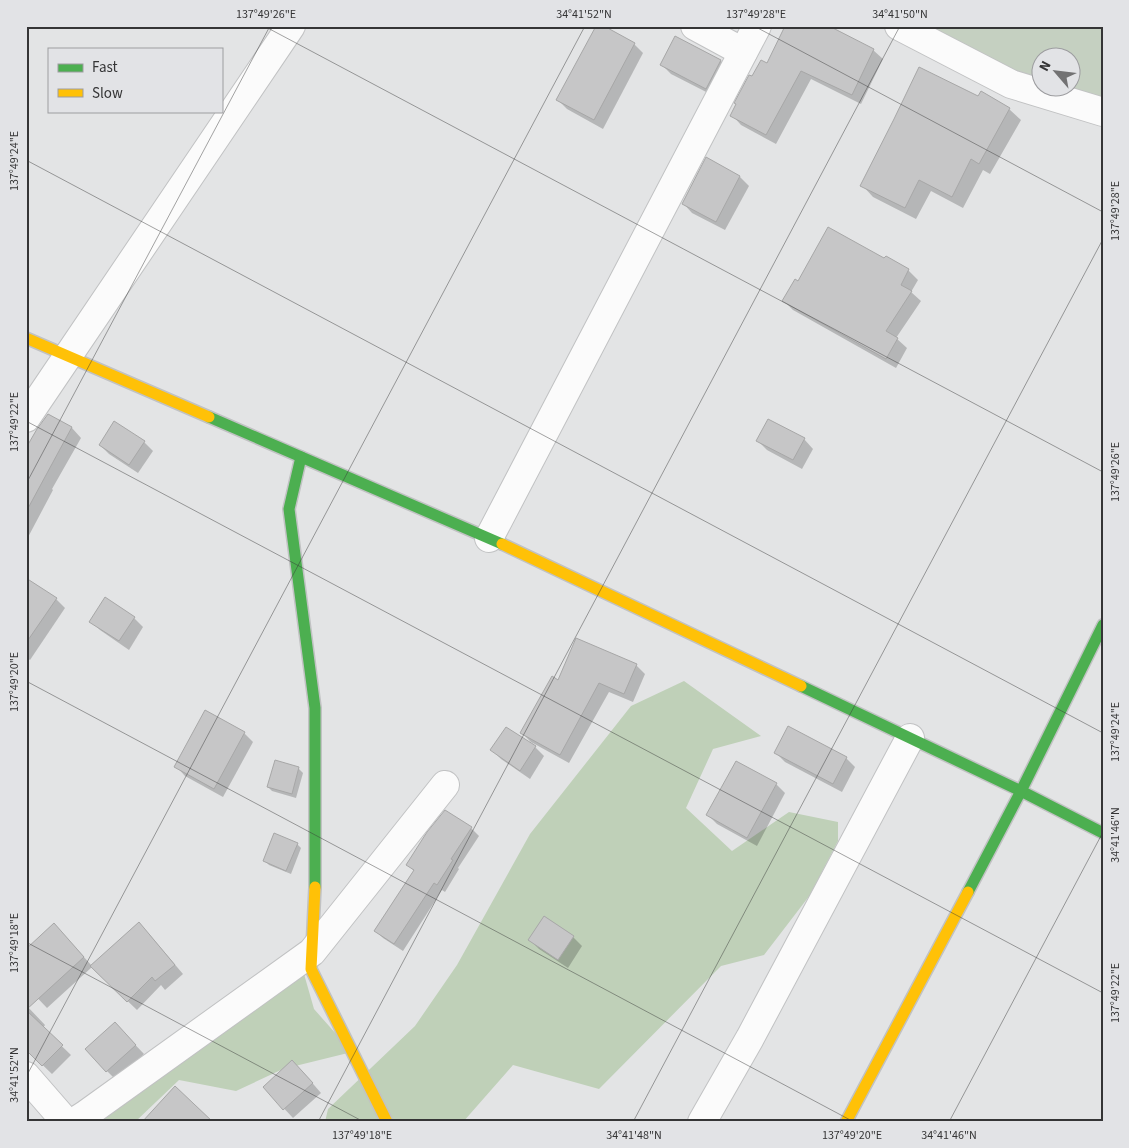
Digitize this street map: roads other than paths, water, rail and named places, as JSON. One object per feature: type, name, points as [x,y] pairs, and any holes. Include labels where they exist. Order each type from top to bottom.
[{"type":"street","points":[[26,418],[290,26]]},
{"type":"street","points":[[696,26],[743,52]]},
{"type":"street","points":[[489,538],[756,26]]},
{"type":"street","points":[[899,26],[1011,84],[1103,112]]},
{"type":"street","points":[[26,338],[489,538],[1021,791],[1103,833]]},
{"type":"street","points":[[301,457],[289,509],[315,708],[315,886],[311,969],[387,1122]]},
{"type":"street","points":[[846,1122],[1021,791],[1103,625]]},
{"type":"street","points":[[702,1122],[750,1038],[910,738]]},
{"type":"street","points":[[74,1122],[312,952],[445,785]]},
{"type":"street","points":[[26,1076],[66,1122]]}]
